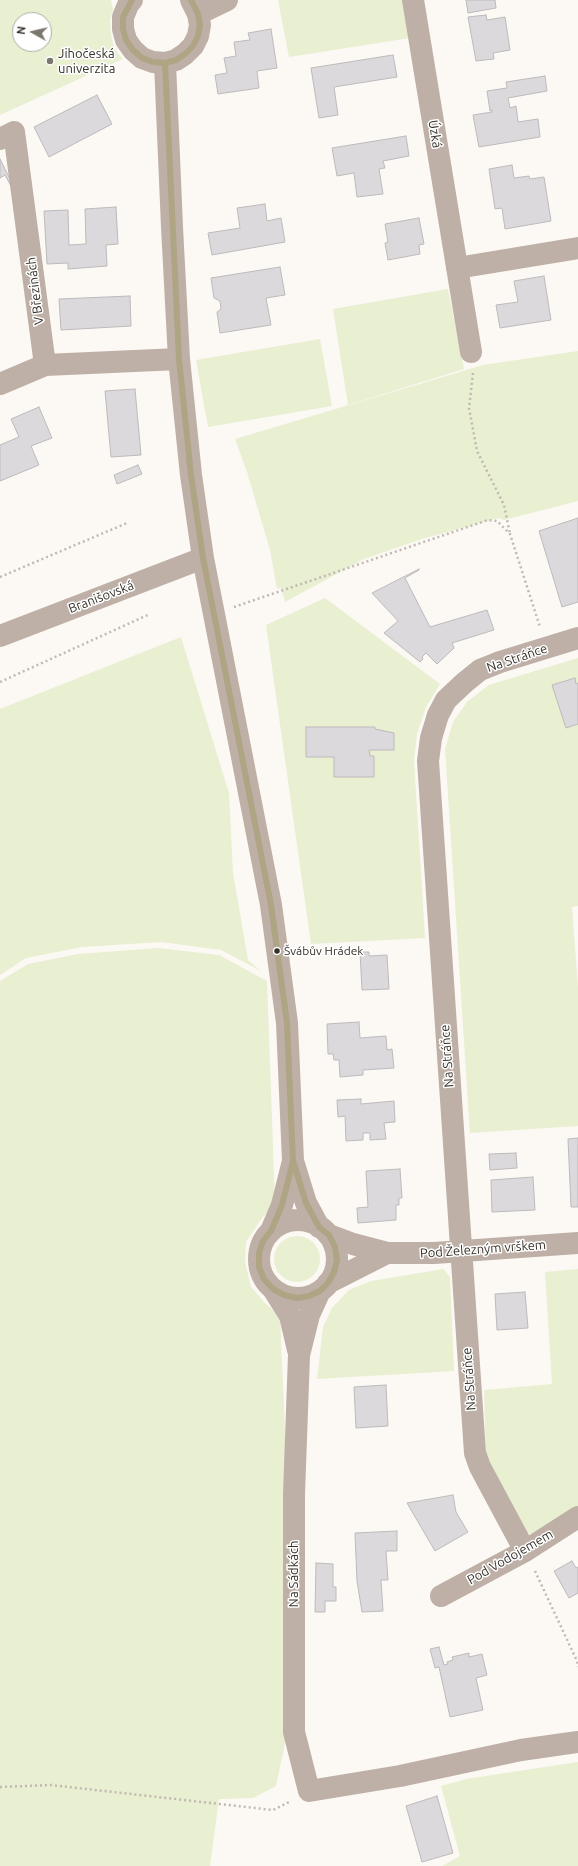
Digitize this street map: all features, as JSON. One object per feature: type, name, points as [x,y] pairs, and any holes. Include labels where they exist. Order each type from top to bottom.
[{"type":"street","points":[[132,0],[128,5],[124,17],[123,29],[126,40],[133,50],[142,58],[153,62],[165,63],[176,60],[193,46],[198,36],[200,25],[194,7],[227,0]]},
{"type":"street","name":"Úzká","points":[[413,0],[471,352]]},
{"type":"street","points":[[165,63],[172,226],[180,359],[191,475],[203,558],[271,905],[287,1022],[293,1160],[306,1203],[324,1231],[334,1247],[337,1260],[324,1287],[308,1296],[297,1298],[284,1296],[273,1289],[264,1279],[259,1266],[259,1253],[263,1241],[271,1231],[282,1223],[294,1220],[308,1222],[324,1231]]},
{"type":"street","name":"V Březinách","points":[[0,139],[14,132],[45,365]]},
{"type":"street","points":[[458,268],[578,248]]},
{"type":"street","points":[[0,384],[45,365],[180,359]]},
{"type":"street","name":"Branišovská","points":[[0,636],[203,558]]},
{"type":"street","name":"Na Stráňce","points":[[525,1551],[480,1467],[475,1453],[460,1252],[428,762],[431,738],[438,715],[446,700],[480,670],[500,662],[578,638]]},
{"type":"street","points":[[271,1231],[282,1205],[293,1160]]},
{"type":"street","name":"Pod Železným vrškem","points":[[324,1231],[353,1244],[387,1253],[460,1252],[578,1243]]},
{"type":"street","name":"Pod Železným vrškem","points":[[324,1287],[387,1253]]},
{"type":"street","name":"Na Sádkách","points":[[309,1791],[294,1732],[294,1494],[296,1399],[299,1355],[309,1315],[324,1287]]},
{"type":"street","name":"Na Sádkách","points":[[273,1289],[290,1316],[299,1355]]},
{"type":"street","name":"Pod Vodojemem","points":[[441,1596],[525,1551],[578,1517]]},
{"type":"street","points":[[309,1791],[400,1776],[521,1750],[578,1742]]},
{"type":"path","points":[[471,352],[473,373],[468,408],[477,451],[504,505],[510,534],[546,648]]},
{"type":"path","points":[[214,614],[488,520],[497,520],[510,534]]},
{"type":"path","points":[[0,577],[126,523]]},
{"type":"path","points":[[0,682],[150,614]]},
{"type":"path","points":[[525,1551],[577,1661],[578,1667]]},
{"type":"path","points":[[0,1787],[51,1785],[273,1810],[309,1791]]},
{"type":"green space","name":"Jihočeská univerzita","points":[[0,0],[111,0],[113,9],[110,20],[111,35],[114,48],[123,59],[0,115]]},
{"type":"green space","points":[[278,0],[404,0],[410,38],[289,57]]},
{"type":"green space","points":[[448,289],[464,369],[348,405],[333,309]]},
{"type":"green space","points":[[320,339],[332,406],[208,427],[196,360]]},
{"type":"green space","points":[[578,351],[578,501],[504,520],[498,518],[422,539],[364,559],[285,602],[281,588],[277,589],[270,550],[247,472],[235,439],[483,365]]},
{"type":"green space","points":[[325,598],[440,684],[426,707],[417,734],[414,761],[425,938],[311,944],[266,625]]},
{"type":"green space","points":[[181,637],[229,793],[233,873],[248,960],[261,971],[221,950],[161,942],[82,947],[26,958],[0,975],[0,709]]},
{"type":"green space","points":[[578,658],[578,906],[572,907],[578,987],[578,1126],[470,1133],[445,749],[453,722],[467,702],[489,685]]},
{"type":"green space","points":[[158,948],[219,955],[267,981],[275,1203],[262,1218],[246,1242],[245,1262],[251,1287],[265,1303],[280,1316],[288,1501],[287,1734],[276,1786],[253,1798],[219,1799],[210,1866],[0,1866],[0,981],[28,964],[78,954]]},
{"type":"green space","points":[[292,1236],[302,1236],[310,1240],[316,1246],[320,1254],[320,1264],[316,1272],[310,1278],[302,1282],[292,1282],[284,1278],[278,1272],[274,1264],[274,1254],[278,1246],[284,1240]]},
{"type":"green space","points":[[443,1269],[450,1277],[454,1371],[317,1379],[323,1327],[332,1308],[349,1290],[371,1281]]},
{"type":"green space","points":[[578,1269],[578,1509],[539,1534],[528,1534],[486,1457],[484,1390],[552,1384],[545,1272]]},
{"type":"green space","points":[[578,1762],[578,1866],[442,1866],[460,1856],[441,1786],[466,1779]]},
{"type":"building","points":[[466,0],[495,0],[496,8],[468,13]]},
{"type":"building","points":[[486,15],[487,20],[505,17],[510,50],[493,53],[494,59],[476,61],[468,17]]},
{"type":"building","points":[[271,29],[277,68],[257,71],[259,88],[218,94],[215,75],[227,73],[224,58],[236,56],[234,42],[250,40],[248,33]]},
{"type":"building","points":[[393,55],[397,77],[334,87],[338,115],[319,118],[311,68]]},
{"type":"building","points":[[545,76],[547,91],[508,98],[510,108],[516,106],[518,122],[538,119],[540,137],[479,147],[473,115],[492,112],[492,110],[490,111],[487,91],[507,88],[506,82]]},
{"type":"building","points":[[97,95],[112,124],[49,157],[34,127]]},
{"type":"building","points":[[406,136],[409,156],[383,161],[385,168],[379,169],[383,194],[357,197],[354,173],[337,176],[332,148]]},
{"type":"building","points":[[0,159],[14,187],[12,188],[5,175],[0,178]]},
{"type":"building","points":[[512,165],[514,178],[529,176],[530,179],[544,177],[551,221],[505,229],[502,208],[495,209],[489,169]]},
{"type":"building","points":[[265,204],[267,221],[281,218],[285,242],[212,255],[208,233],[240,228],[237,208]]},
{"type":"building","points":[[116,207],[118,244],[106,245],[107,266],[68,269],[68,263],[47,264],[44,211],[68,210],[69,245],[86,244],[85,209]]},
{"type":"building","points":[[419,218],[424,244],[419,245],[420,254],[388,260],[385,243],[388,242],[385,224]]},
{"type":"building","points":[[280,267],[285,295],[266,298],[271,325],[220,333],[217,312],[221,309],[220,301],[214,298],[211,278]]},
{"type":"building","points":[[544,276],[551,320],[500,328],[496,305],[518,302],[514,281]]},
{"type":"building","points":[[130,296],[131,326],[61,330],[59,299]]},
{"type":"building","points":[[135,389],[141,455],[111,457],[105,391]]},
{"type":"building","points":[[39,407],[52,438],[31,446],[39,465],[0,481],[0,445],[19,437],[11,419]]},
{"type":"building","points":[[138,465],[142,474],[117,484],[114,475]]},
{"type":"building","points":[[578,518],[578,602],[562,607],[539,531]]},
{"type":"building","points":[[419,569],[405,578],[430,627],[487,610],[494,630],[452,643],[454,648],[437,664],[426,653],[420,662],[384,633],[398,621],[372,593]]},
{"type":"building","points":[[575,678],[576,684],[578,683],[578,724],[566,728],[552,685]]},
{"type":"building","points":[[306,727],[375,727],[375,729],[394,733],[394,750],[369,750],[370,756],[374,756],[374,777],[334,777],[334,757],[306,757]]},
{"type":"building","points":[[360,952],[369,952],[369,956],[387,955],[389,989],[362,990]]},
{"type":"building","points":[[359,1022],[360,1038],[386,1036],[387,1050],[392,1049],[394,1068],[363,1070],[363,1075],[340,1077],[339,1060],[334,1060],[333,1054],[328,1054],[327,1024]]},
{"type":"building","points":[[361,1099],[361,1104],[394,1101],[395,1122],[384,1123],[386,1139],[370,1140],[370,1133],[363,1133],[363,1140],[346,1141],[345,1116],[338,1117],[337,1100]]},
{"type":"building","points":[[578,1138],[578,1207],[571,1207],[568,1139]]},
{"type":"building","points":[[516,1153],[517,1168],[490,1170],[489,1154]]},
{"type":"building","points":[[400,1169],[402,1198],[399,1198],[399,1205],[396,1205],[396,1220],[358,1223],[357,1208],[368,1207],[366,1171]]},
{"type":"building","points":[[533,1177],[535,1210],[492,1212],[491,1180]]},
{"type":"building","points":[[525,1292],[528,1328],[497,1330],[495,1294]]},
{"type":"building","points":[[386,1385],[388,1426],[356,1428],[354,1387]]},
{"type":"building","points":[[453,1495],[456,1512],[468,1532],[435,1551],[407,1503]]},
{"type":"building","points":[[397,1531],[397,1551],[386,1551],[388,1580],[381,1580],[383,1611],[362,1612],[357,1581],[355,1533]]},
{"type":"building","points":[[572,1561],[576,1568],[578,1567],[578,1593],[569,1598],[554,1571]]},
{"type":"building","points":[[316,1563],[333,1564],[333,1587],[336,1587],[336,1601],[325,1601],[325,1612],[315,1612]]},
{"type":"building","points":[[439,1647],[444,1665],[453,1660],[452,1657],[469,1653],[469,1657],[482,1654],[487,1675],[476,1678],[483,1710],[450,1717],[439,1667],[435,1668],[430,1649]]},
{"type":"building","points":[[437,1796],[453,1853],[422,1862],[406,1806]]},
{"type":"transit line","points":[[132,0],[123,17],[123,29],[126,40],[133,50],[142,58],[153,62],[165,63],[176,60],[185,54],[193,46],[198,36],[200,25],[198,14],[191,0]]},
{"type":"transit line","points":[[165,63],[179,359],[191,475],[203,558],[271,905],[287,1023],[293,1161]]},
{"type":"transit line","points":[[293,1161],[306,1203],[319,1227],[329,1235],[335,1247],[337,1260],[334,1272],[328,1283],[320,1291],[309,1296],[297,1298],[284,1295],[273,1289],[264,1279],[259,1267],[259,1253],[263,1241],[271,1231],[282,1205],[293,1161]]},
{"type":"place","name":"Jihočeská univerzita","points":[[50,61]]},
{"type":"place","name":"Švábův Hrádek","points":[[277,951]]}]
